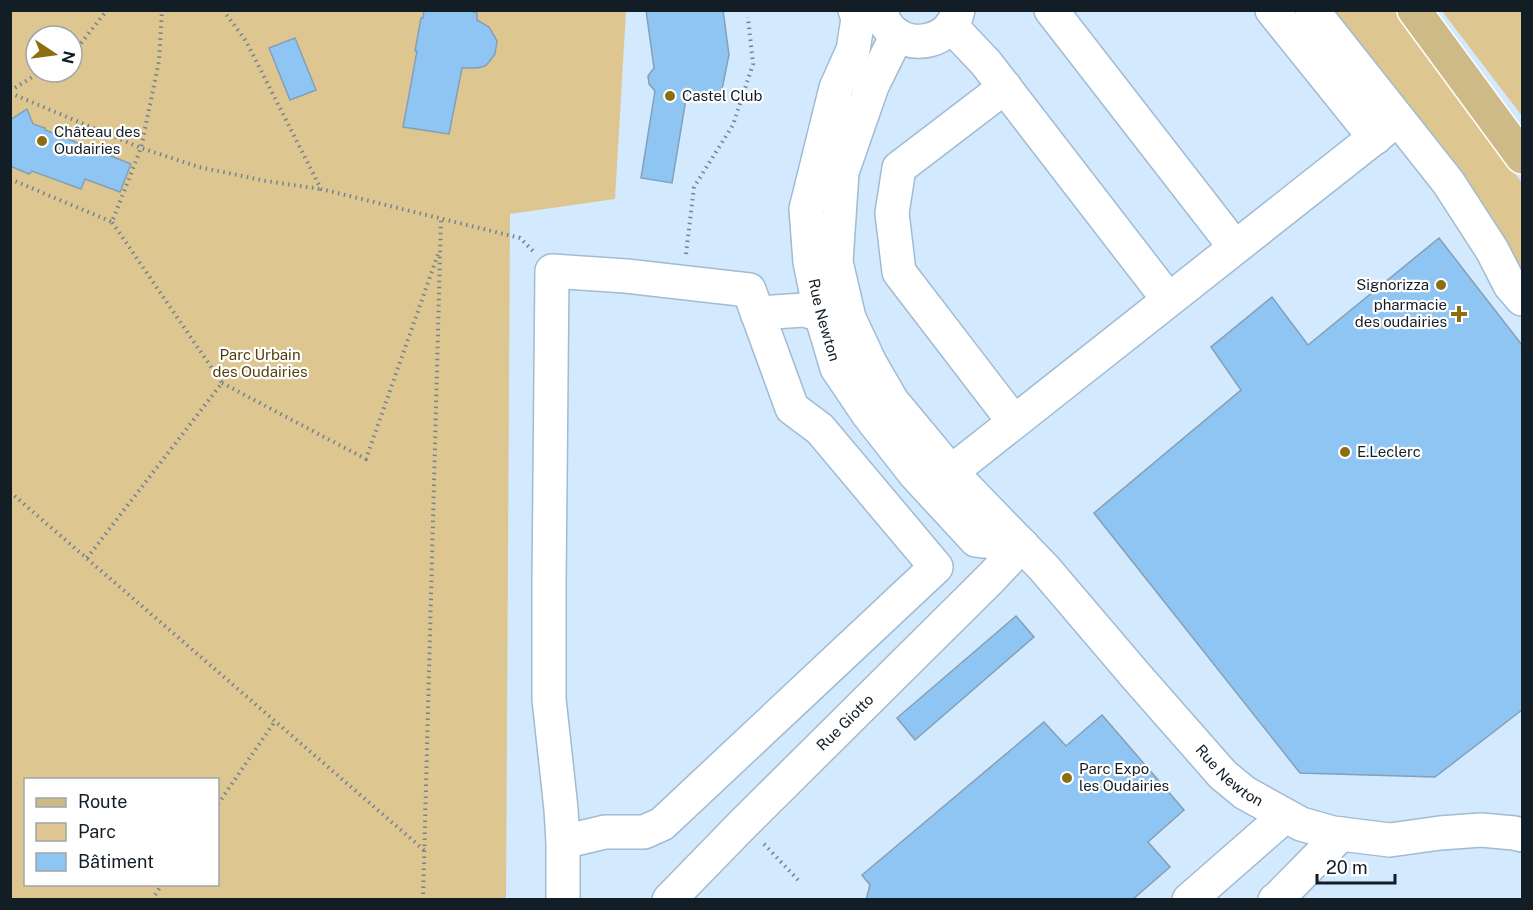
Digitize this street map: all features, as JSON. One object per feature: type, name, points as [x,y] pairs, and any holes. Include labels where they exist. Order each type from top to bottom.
[{"type":"main road","points":[[1414,10],[1522,157]]},
{"type":"street","points":[[1051,10],[1235,247]]},
{"type":"street","points":[[1272,10],[1387,129],[1448,182],[1492,250],[1510,285],[1522,299]]},
{"type":"street","points":[[1312,10],[1387,129]]},
{"type":"street","points":[[875,19],[908,40],[920,42],[932,40],[943,34],[955,18],[986,63],[1168,299]]},
{"type":"street","name":"Rue Newton","points":[[875,19],[872,86],[842,172],[836,262],[826,316],[837,368],[868,414],[915,474],[976,540]]},
{"type":"street","points":[[1005,87],[899,168],[891,213],[899,272],[1014,422]]},
{"type":"street","points":[[951,472],[1387,129]]},
{"type":"street","points":[[563,900],[561,809],[549,699],[552,271],[749,290],[792,408],[820,429],[936,567]]},
{"type":"street","points":[[757,313],[826,316]]},
{"type":"street","name":"Rue Newton","points":[[826,316],[870,363],[892,401],[951,472],[1044,568],[1223,775],[1245,794],[1301,824],[1341,834],[1390,840],[1481,830],[1514,832],[1522,835]]},
{"type":"street","points":[[563,842],[605,832],[644,832],[662,824],[936,567],[976,540],[1022,545]]},
{"type":"street","name":"Rue Giotto","points":[[669,900],[992,578],[1022,545]]},
{"type":"street","points":[[1189,900],[1285,816]]},
{"type":"street","points":[[1275,900],[1341,834]]},
{"type":"path","points":[[84,39],[107,10]]},
{"type":"path","points":[[112,222],[141,148],[159,61],[162,10]]},
{"type":"path","points":[[223,10],[246,41],[321,189]]},
{"type":"path","points":[[683,282],[694,188],[733,125],[753,64],[748,17]]},
{"type":"path","points":[[10,92],[24,83]]},
{"type":"path","points":[[10,92],[141,148],[199,167],[266,181],[321,189],[520,238],[552,271]]},
{"type":"path","points":[[10,178],[112,222],[222,383],[366,459],[440,249]]},
{"type":"path","points":[[423,900],[441,218]]},
{"type":"path","points":[[87,558],[222,383]]},
{"type":"path","points":[[10,492],[424,850]]},
{"type":"path","points":[[219,803],[275,721]]},
{"type":"path","points":[[152,900],[161,886]]},
{"type":"green space","name":"Parc Urbain des Oudairies","points":[[10,11],[626,11],[615,199],[510,214],[506,899],[11,899]]},
{"type":"green space","points":[[1312,11],[1395,11],[1411,30],[1522,183],[1522,288]]},
{"type":"green space","points":[[1442,11],[1521,11],[1522,116]]},
{"type":"building","points":[[424,10],[468,10],[477,13],[477,20],[489,27],[497,41],[495,54],[485,66],[462,68],[449,134],[403,127]]},
{"type":"building","name":"Castel Club","points":[[646,10],[723,10],[729,55],[720,99],[687,93],[672,183],[641,178],[655,91],[649,84],[648,76],[654,68]]},
{"type":"building","points":[[295,38],[316,90],[290,100],[269,48]]},
{"type":"building","name":"Château des Oudairies","points":[[27,109],[33,124],[131,164],[120,192],[85,179],[81,189],[32,171],[29,174],[10,166],[10,120]]},
{"type":"building","name":"E.Leclerc","points":[[1439,238],[1522,345],[1522,710],[1435,777],[1300,773],[1094,513],[1241,390],[1211,347],[1272,297],[1308,345]]},
{"type":"building","points":[[1016,616],[1034,637],[915,740],[897,718]]},
{"type":"building","name":"Parc Expo les Oudairies","points":[[1102,715],[1184,810],[1148,842],[1170,867],[1132,900],[866,900],[870,885],[862,875],[1044,722],[1066,746]]},
{"type":"place","name":"Castel Club","points":[[670,96]]},
{"type":"place","name":"Château des Oudairies","points":[[42,141]]},
{"type":"place","name":"Signorizza","points":[[1441,285]]},
{"type":"place","name":"pharmacie des oudairies","points":[[1459,314]]},
{"type":"place","name":"E.Leclerc","points":[[1345,452]]},
{"type":"place","name":"Parc Expo les Oudairies","points":[[1067,778]]}]
